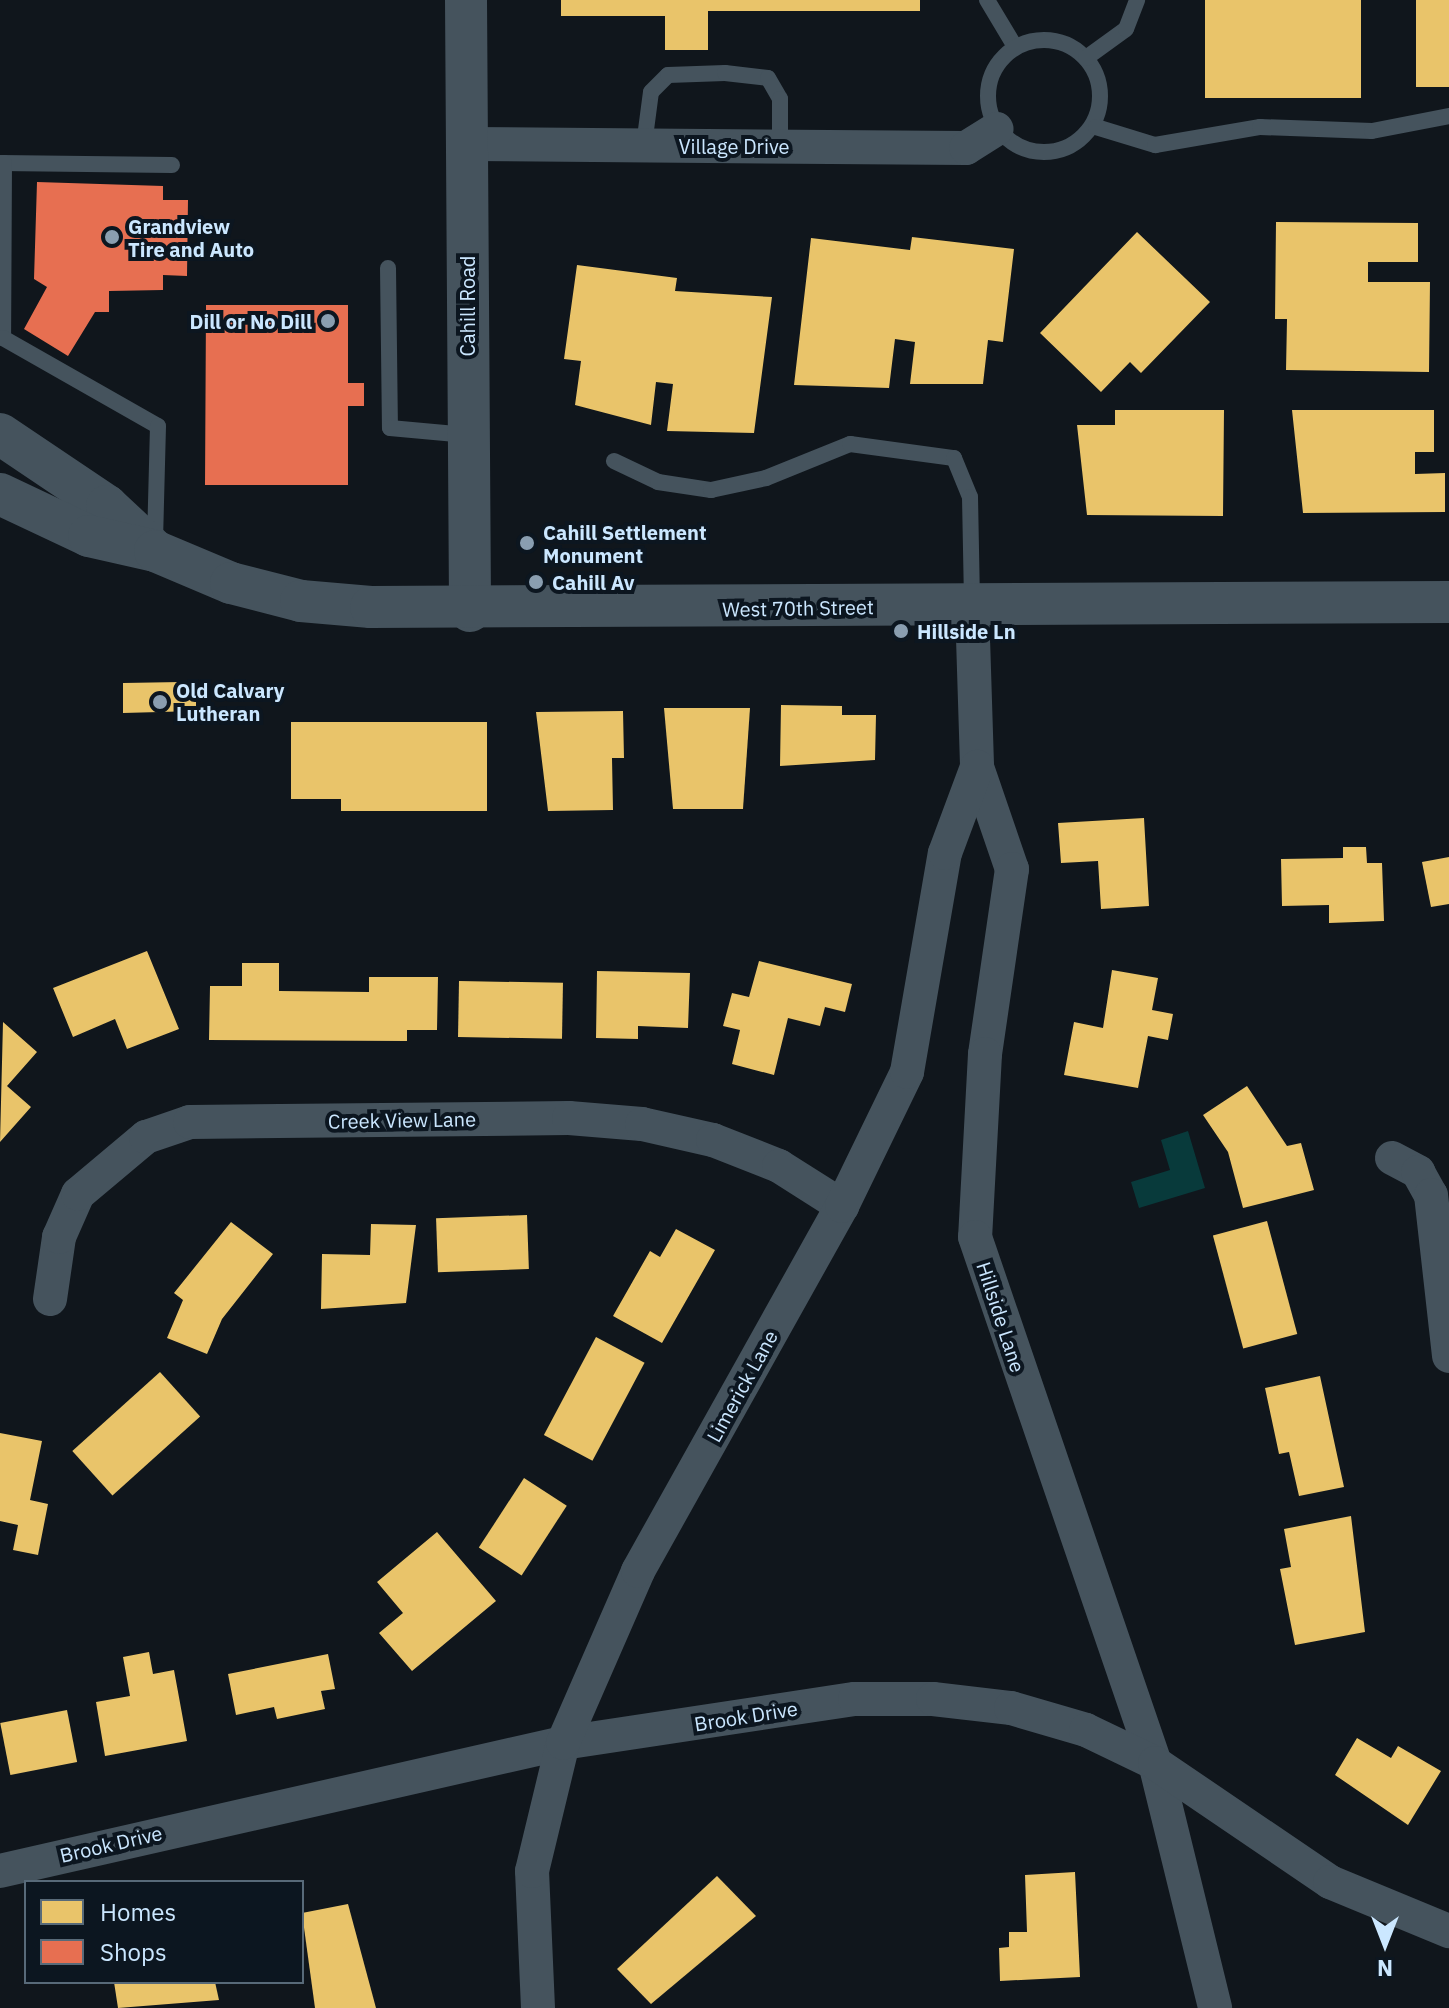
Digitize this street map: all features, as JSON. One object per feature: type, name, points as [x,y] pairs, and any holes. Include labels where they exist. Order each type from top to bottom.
[{"type":"street","name":"Cahill Road","points":[[466,0],[470,611]]},
{"type":"street","name":"Village Drive","points":[[466,144],[966,148],[997,129]]},
{"type":"street","name":"West 70th Street","points":[[0,434],[107,506],[155,551]]},
{"type":"street","name":"West 70th Street","points":[[0,494],[89,536],[155,551],[301,601],[470,611],[1449,602]]},
{"type":"street","name":"Hillside Lane","points":[[972,606],[977,767],[1012,869],[985,1054],[975,1237],[1155,1763],[1215,2008]]},
{"type":"street","name":"Limerick Lane","points":[[538,2008],[532,1871],[563,1743],[638,1571],[842,1206],[907,1072],[945,853],[977,767]]},
{"type":"street","name":"Creek View Lane","points":[[50,1299],[59,1237],[78,1194],[146,1137],[190,1122],[569,1118],[642,1124],[713,1140],[779,1166],[842,1206]]},
{"type":"street","points":[[1392,1158],[1418,1172],[1431,1195],[1449,1356]]},
{"type":"street","name":"Brook Drive","points":[[0,1871],[563,1743],[855,1699],[933,1699],[1011,1708],[1086,1730],[1155,1763],[1330,1882],[1449,1931]]},
{"type":"lane","points":[[987,0],[1014,45]]},
{"type":"lane","points":[[1086,58],[1126,29],[1137,0]]},
{"type":"lane","points":[[1096,127],[1100,92],[1086,58],[1053,40],[1014,45],[990,77],[986,97],[997,129],[1040,152],[1059,150],[1096,127],[1155,145],[1260,127],[1372,131],[1449,116]]},
{"type":"lane","points":[[644,145],[651,92],[668,75],[725,73],[768,78],[780,99],[780,146]]},
{"type":"lane","points":[[155,551],[158,426],[3,338],[2,163],[172,165]]},
{"type":"lane","points":[[388,268],[390,428],[468,435]]},
{"type":"lane","points":[[614,461],[646,478],[711,490],[766,478],[850,444],[954,458],[970,497],[972,606]]},
{"type":"shaded area","points":[[1188,1131],[1205,1188],[1139,1208],[1131,1182],[1170,1170],[1161,1140]]},
{"type":"building: Homes","points":[[561,0],[920,0],[920,11],[708,11],[708,50],[665,50],[665,16],[561,16]]},
{"type":"building: Homes","points":[[1205,0],[1361,0],[1361,98],[1205,98]]},
{"type":"building: Homes","points":[[1416,0],[1449,0],[1449,87],[1416,87]]},
{"type":"building: Homes","points":[[1276,222],[1418,223],[1418,262],[1368,262],[1368,282],[1430,282],[1429,372],[1286,370],[1287,319],[1275,319]]},
{"type":"building: Homes","points":[[1137,232],[1210,302],[1141,373],[1130,362],[1101,392],[1040,333]]},
{"type":"building: Homes","points":[[912,237],[1014,249],[1003,342],[988,340],[983,384],[910,384],[915,342],[895,339],[889,388],[794,385],[811,238],[910,250]]},
{"type":"building: Homes","points":[[577,265],[677,278],[675,291],[772,297],[754,433],[667,431],[673,384],[656,382],[651,425],[575,405],[581,361],[564,359]]},
{"type":"building: Homes","points":[[1115,410],[1224,410],[1223,516],[1087,515],[1077,425],[1115,425]]},
{"type":"building: Homes","points":[[1292,410],[1434,410],[1434,452],[1415,452],[1415,474],[1445,473],[1445,512],[1303,513]]},
{"type":"building: Homes","name":"Old Calvary Lutheran","points":[[181,682],[181,693],[196,693],[196,711],[123,713],[123,683]]},
{"type":"building: Homes","points":[[781,705],[842,706],[842,715],[876,715],[875,760],[780,766]]},
{"type":"building: Homes","points":[[664,708],[750,708],[743,809],[673,809]]},
{"type":"building: Homes","points":[[623,711],[624,758],[612,758],[613,810],[548,811],[536,712]]},
{"type":"building: Homes","points":[[291,722],[487,722],[487,811],[341,811],[341,799],[291,799]]},
{"type":"building: Homes","points":[[1144,818],[1149,906],[1101,909],[1098,861],[1061,863],[1058,823]]},
{"type":"building: Homes","points":[[1343,847],[1366,847],[1367,863],[1382,863],[1384,921],[1329,923],[1329,905],[1282,906],[1281,859],[1343,858]]},
{"type":"building: Homes","points":[[1449,857],[1449,904],[1431,907],[1422,862]]},
{"type":"building: Homes","points":[[147,951],[179,1029],[127,1049],[115,1019],[73,1037],[53,988]]},
{"type":"building: Homes","points":[[759,961],[852,984],[845,1012],[825,1007],[820,1026],[788,1018],[774,1075],[732,1064],[740,1030],[723,1026],[732,993],[749,997]]},
{"type":"building: Homes","points":[[242,963],[279,963],[279,991],[369,992],[369,977],[438,977],[437,1030],[407,1030],[407,1041],[209,1040],[210,986],[242,986]]},
{"type":"building: Homes","points":[[1112,970],[1158,978],[1152,1010],[1173,1014],[1168,1040],[1148,1036],[1138,1088],[1064,1075],[1074,1022],[1103,1028]]},
{"type":"building: Homes","points":[[597,971],[690,973],[688,1028],[638,1026],[638,1039],[596,1038]]},
{"type":"building: Homes","points":[[459,981],[563,983],[562,1039],[458,1037]]},
{"type":"building: Homes","points":[[3,1022],[37,1052],[7,1086],[31,1107],[0,1142]]},
{"type":"building: Homes","points":[[1247,1086],[1287,1146],[1301,1143],[1314,1190],[1243,1208],[1228,1152],[1203,1115]]},
{"type":"building: Homes","points":[[527,1215],[529,1269],[438,1272],[436,1218]]},
{"type":"building: Homes","points":[[1267,1221],[1297,1334],[1243,1349],[1213,1235]]},
{"type":"building: Homes","points":[[231,1222],[273,1254],[222,1319],[207,1354],[167,1338],[183,1300],[174,1293]]},
{"type":"building: Homes","points":[[371,1224],[416,1225],[406,1303],[321,1309],[322,1254],[370,1255]]},
{"type":"building: Homes","points":[[676,1229],[715,1250],[662,1343],[613,1316],[650,1251],[660,1257]]},
{"type":"building: Homes","points":[[596,1337],[645,1363],[592,1461],[544,1435]]},
{"type":"building: Homes","points":[[160,1372],[200,1417],[112,1496],[72,1451]]},
{"type":"building: Homes","points":[[1320,1376],[1344,1487],[1299,1496],[1289,1452],[1279,1454],[1265,1388]]},
{"type":"building: Homes","points":[[0,1433],[42,1441],[30,1500],[48,1504],[38,1555],[13,1550],[18,1525],[0,1521]]},
{"type":"building: Homes","points":[[524,1478],[567,1506],[522,1575],[479,1548]]},
{"type":"building: Homes","points":[[1351,1516],[1365,1632],[1295,1645],[1280,1569],[1291,1567],[1284,1529]]},
{"type":"building: Homes","points":[[437,1532],[496,1601],[412,1671],[379,1633],[403,1613],[377,1582]]},
{"type":"building: Homes","points":[[149,1652],[153,1674],[174,1670],[187,1741],[105,1756],[96,1702],[130,1696],[123,1657]]},
{"type":"building: Homes","points":[[328,1654],[335,1689],[321,1691],[325,1709],[277,1719],[274,1707],[236,1715],[228,1674]]},
{"type":"building: Homes","points":[[67,1710],[77,1762],[10,1775],[0,1723]]},
{"type":"building: Homes","points":[[1357,1738],[1391,1758],[1398,1746],[1441,1771],[1408,1825],[1335,1775]]},
{"type":"building: Homes","points":[[1075,1872],[1080,1977],[1000,1981],[999,1948],[1009,1947],[1009,1932],[1027,1932],[1025,1875]]},
{"type":"building: Homes","points":[[717,1876],[756,1916],[651,2004],[617,1969]]},
{"type":"building: Homes","points":[[348,1904],[376,2008],[315,2008],[304,1913]]},
{"type":"building: Homes","points":[[114,1984],[215,1984],[219,2000],[118,2008]]},
{"type":"building: Shops","name":"Grandview Tire and Auto","points":[[37,182],[163,186],[163,200],[188,200],[187,276],[163,275],[163,290],[109,291],[109,312],[95,312],[68,356],[24,329],[47,287],[34,279]]},
{"type":"building: Shops","points":[[206,305],[348,305],[348,383],[364,383],[364,406],[348,406],[348,485],[205,485]]},
{"type":"place","name":"Grandview Tire and Auto","points":[[112,237]]},
{"type":"place","name":"Dill or No Dill","points":[[328,321]]},
{"type":"place","name":"Cahill Settlement Monument","points":[[527,543]]},
{"type":"place","name":"Cahill Av","points":[[536,582]]},
{"type":"place","name":"Hillside Ln","points":[[901,631]]},
{"type":"place","name":"Old Calvary Lutheran","points":[[160,702]]}]
